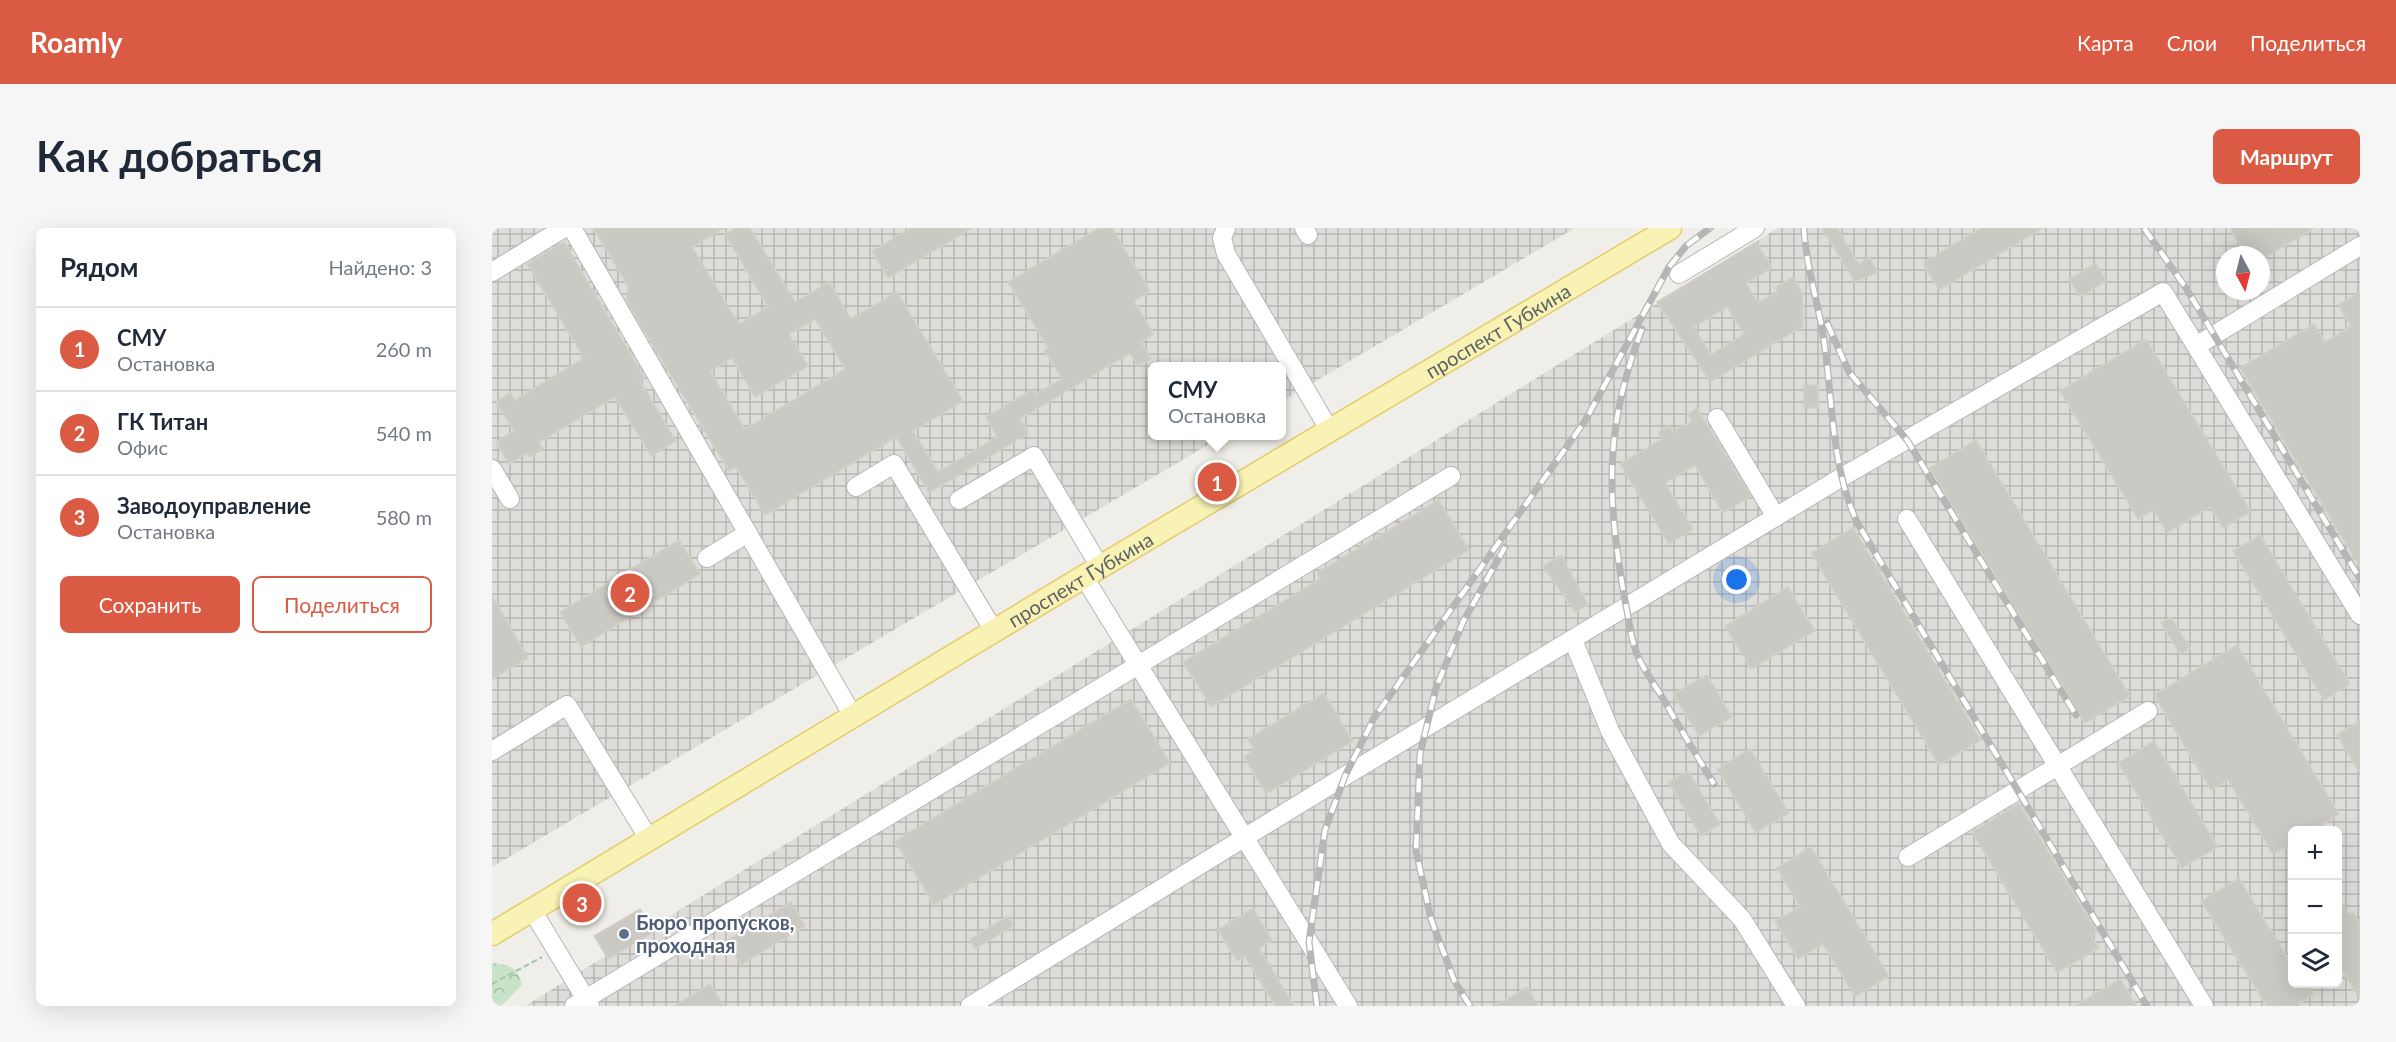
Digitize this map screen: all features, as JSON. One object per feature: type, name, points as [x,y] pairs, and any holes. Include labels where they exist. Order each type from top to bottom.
[{"type":"main road","name":"проспект Губкина","points":[[492,934],[1092,572],[1670,228]]},
{"type":"street","points":[[492,272],[564,228]]},
{"type":"street","points":[[572,228],[853,716]]},
{"type":"street","points":[[1226,228],[1222,238],[1226,254],[1309,386],[1330,431]]},
{"type":"street","points":[[1679,274],[1732,234],[1755,228]]},
{"type":"street","points":[[2196,346],[2360,246]]},
{"type":"street","points":[[970,1006],[1776,517],[2163,292],[2360,615]]},
{"type":"street","points":[[1717,418],[1776,517]]},
{"type":"street","points":[[959,500],[1034,456],[1137,664],[1348,1006]]},
{"type":"street","points":[[855,487],[894,464],[994,631]]},
{"type":"street","points":[[492,469],[510,499]]},
{"type":"street","points":[[532,910],[583,1004],[1137,664],[1451,477]]},
{"type":"street","points":[[1907,519],[2204,1006]]},
{"type":"street","points":[[707,558],[748,533]]},
{"type":"street","points":[[1573,640],[1610,731],[1671,844],[1742,919],[1796,1006]]},
{"type":"street","points":[[492,751],[567,705],[649,839]]},
{"type":"street","points":[[1908,857],[2148,711]]},
{"type":"path","points":[[492,984],[555,949]]},
{"type":"shaded area","points":[[492,228],[1575,228],[1286,399],[1286,362],[1148,362],[1148,440],[1216,440],[492,867]]},
{"type":"shaded area","points":[[1778,228],[2360,228],[2360,1006],[525,1006]]},
{"type":"green space","points":[[492,963],[512,968],[522,985],[501,1006],[492,1006]]},
{"type":"building","points":[[593,228],[724,228],[692,247],[739,324],[768,307],[725,234],[736,228],[750,228],[795,302],[829,282],[851,319],[897,292],[963,401],[913,431],[938,472],[997,437],[986,417],[1033,389],[1036,394],[1062,379],[1044,350],[1048,348],[1008,282],[1099,228],[1112,228],[1150,291],[1134,301],[1154,334],[1141,342],[1151,358],[1138,366],[1130,353],[1020,419],[1029,433],[929,493],[896,437],[765,515],[736,467],[729,471],[643,329],[626,299],[628,286]],"holes":[[[815,319],[845,369],[745,429],[710,371],[732,358],[755,397],[808,366],[789,334]]]},
{"type":"building","points":[[911,228],[972,228],[888,278],[872,251]]},
{"type":"building","points":[[1822,228],[1837,228],[1859,264],[1869,257],[1878,272],[1855,282]]},
{"type":"building","points":[[1981,228],[2043,228],[1939,290],[1923,263]]},
{"type":"building","points":[[2230,228],[2314,228],[2270,255],[2270,246],[2241,246]]},
{"type":"building","points":[[564,242],[645,378],[640,381],[676,441],[651,456],[615,397],[539,442],[543,449],[529,457],[527,453],[509,464],[496,442],[514,431],[496,402],[510,393],[515,400],[584,358],[527,264]]},
{"type":"building","points":[[1756,242],[1772,268],[1746,283],[1758,303],[1778,291],[1775,288],[1793,277],[1802,292],[1803,326],[1710,382],[1657,302]],"holes":[[[1727,307],[1744,334],[1711,355],[1694,327]]]},
{"type":"building","points":[[2096,263],[2106,281],[2080,297],[2069,279]]},
{"type":"building","points":[[2360,292],[2360,567],[2240,368],[2314,324],[2325,342],[2351,326],[2338,305]]},
{"type":"building","points":[[2146,339],[2251,512],[2223,528],[2210,507],[2167,533],[2154,510],[2138,519],[2060,391]]},
{"type":"building","points":[[1804,385],[1818,385],[1818,408],[1804,408]]},
{"type":"building","points":[[1697,408],[1751,496],[1723,513],[1695,465],[1665,483],[1693,529],[1669,544],[1620,464],[1662,439],[1658,432],[1669,426],[1673,432],[1692,421],[1688,414]]},
{"type":"building","points":[[1976,440],[2130,696],[2085,723],[1930,468]]},
{"type":"building","points":[[1439,500],[1469,550],[1211,707],[1183,662],[1320,579],[1317,573]]},
{"type":"building","points":[[1853,528],[1981,740],[1939,765],[1811,553]]},
{"type":"building","points":[[2260,535],[2350,684],[2324,700],[2233,551]]},
{"type":"building","points":[[679,540],[700,574],[581,647],[560,612]]},
{"type":"building","points":[[1561,555],[1588,605],[1575,612],[1543,566]]},
{"type":"building","points":[[1788,587],[1815,631],[1751,669],[1725,626]]},
{"type":"building","points":[[492,596],[528,658],[492,679]]},
{"type":"building","points":[[2171,617],[2190,648],[2180,654],[2161,623]]},
{"type":"building","points":[[2237,645],[2339,814],[2320,826],[2288,826],[2288,845],[2273,854],[2228,780],[2211,790],[2154,695]]},
{"type":"building","points":[[1707,675],[1732,717],[1699,736],[1673,694]]},
{"type":"building","points":[[1324,693],[1353,741],[1266,794],[1244,757],[1254,750],[1248,739]]},
{"type":"building","points":[[1131,699],[1170,763],[934,905],[895,841]]},
{"type":"building","points":[[2360,721],[2360,773],[2337,735]]},
{"type":"building","points":[[2154,741],[2218,847],[2182,868],[2118,763]]},
{"type":"building","points":[[1750,749],[1789,813],[1756,833],[1717,769]]},
{"type":"building","points":[[1688,771],[1720,824],[1701,836],[1668,782]]},
{"type":"building","points":[[2019,803],[2097,932],[2091,935],[2099,948],[2057,973],[1972,832]]},
{"type":"building","points":[[1811,847],[1889,976],[1855,997],[1823,944],[1798,959],[1775,921],[1800,907],[1777,868]]},
{"type":"building","points":[[2239,878],[2288,959],[2288,988],[2309,988],[2313,995],[2295,1006],[2267,1006],[2201,901]]},
{"type":"building","points":[[791,902],[805,926],[741,965],[726,941]]},
{"type":"building","points":[[2342,903],[2349,914],[2353,912],[2360,923],[2360,999],[2342,970]]},
{"type":"building","points":[[1253,908],[1272,940],[1259,948],[1294,1006],[1275,1006],[1245,956],[1237,961],[1218,930]]},
{"type":"building","points":[[640,909],[654,932],[608,959],[594,936]]},
{"type":"building","points":[[1008,916],[1013,926],[975,949],[970,939]]},
{"type":"building","points":[[2120,979],[2136,1006],[2075,1006]]},
{"type":"building","points":[[710,984],[724,1006],[674,1006]]},
{"type":"building","points":[[1527,987],[1538,1006],[1495,1006]]},
{"type":"railway","points":[[1317,1006],[1309,942],[1325,830],[1345,776],[1374,718],[1585,421],[1669,267],[1686,246],[1710,228]]},
{"type":"railway","points":[[1804,228],[1807,255],[1822,327],[1838,457],[1849,503],[1858,524],[2147,1006]]},
{"type":"railway","points":[[2144,228],[2186,288],[2360,579]]},
{"type":"railway","points":[[1827,323],[1849,372],[1907,440],[2076,715]]},
{"type":"railway","points":[[1642,329],[1620,400],[1615,433],[1612,499],[1620,568],[1631,636],[1637,654],[1714,784]]},
{"type":"railway","points":[[1470,1006],[1454,980],[1431,919],[1416,851],[1420,754],[1436,688],[1463,622],[1505,547]]},
{"type":"place","name":"СМУ","points":[[1217,482]]},
{"type":"place","name":"ГК Титан","points":[[630,593]]},
{"type":"place","name":"Заводоуправление","points":[[582,903]]},
{"type":"place","name":"Бюро пропусков, проходная","points":[[624,934]]}]
